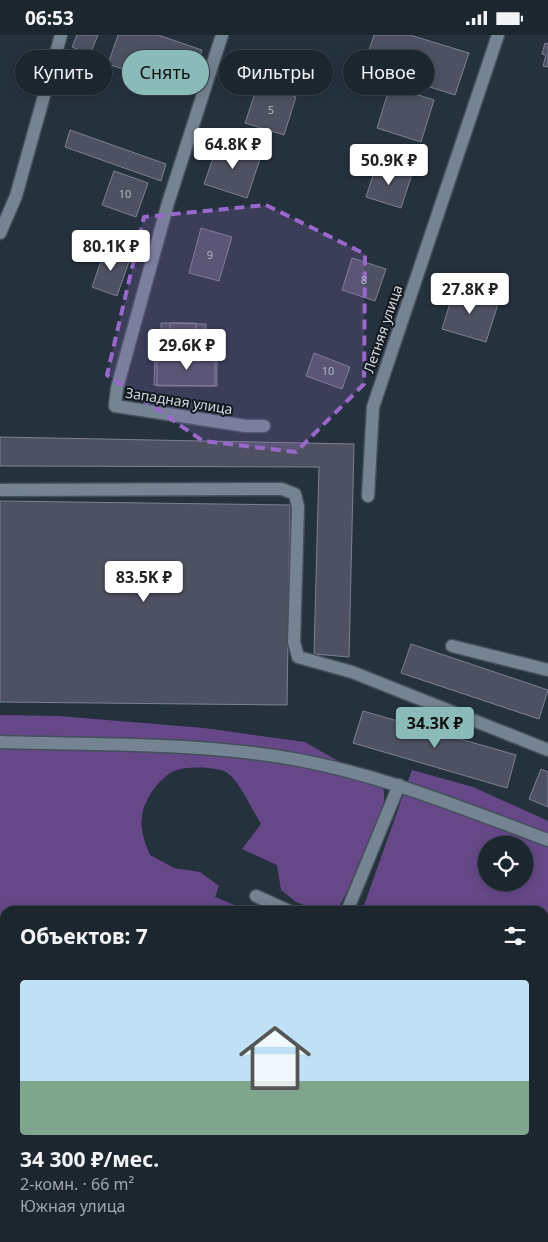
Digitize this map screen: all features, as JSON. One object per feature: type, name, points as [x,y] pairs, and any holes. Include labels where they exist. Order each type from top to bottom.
[{"type":"street","points":[[0,233],[16,196],[61,35]]},
{"type":"street","name":"Западная улица","points":[[222,35],[168,203],[117,388],[115,406],[246,426],[264,426]]},
{"type":"street","name":"Летняя улица","points":[[368,496],[372,407],[498,35]]},
{"type":"street","points":[[0,491],[282,489],[295,493],[298,507],[294,642],[298,657],[352,672],[548,749]]},
{"type":"street","points":[[452,646],[548,670]]},
{"type":"street","points":[[0,742],[226,751],[299,760],[399,785],[548,841]]},
{"type":"street","points":[[349,906],[399,785]]},
{"type":"street","points":[[256,896],[278,906]]},
{"type":"highlighted area","points":[[266,205],[365,254],[364,384],[296,452],[203,441],[107,375],[144,217]]},
{"type":"shaded area","points":[[0,715],[59,716],[204,728],[305,742],[383,787],[382,815],[377,831],[340,905],[307,906],[296,902],[281,890],[277,865],[242,849],[261,824],[234,780],[222,770],[196,767],[168,774],[149,797],[142,817],[142,832],[146,846],[150,855],[174,868],[200,872],[219,886],[215,897],[237,906],[0,906]]},
{"type":"shaded area","points":[[412,770],[473,787],[548,821],[548,906],[364,906]]},
{"type":"building","points":[[77,35],[98,35],[92,50],[80,50],[72,47]]},
{"type":"building","points":[[118,35],[158,35],[202,50],[122,50],[122,69],[112,65],[112,52]]},
{"type":"building","points":[[374,35],[410,35],[469,53],[455,95],[434,88],[434,50],[369,50]]},
{"type":"building","points":[[545,43],[548,44],[548,67],[543,66],[546,55],[542,54]]},
{"type":"building","points":[[254,95],[290,95],[296,97],[284,135],[245,123]]},
{"type":"building","points":[[387,95],[418,95],[434,100],[421,142],[377,128]]},
{"type":"building","points":[[70,130],[166,164],[161,181],[65,147]]},
{"type":"building","points":[[219,141],[261,156],[247,198],[204,184]]},
{"type":"building","points":[[377,163],[412,174],[401,208],[366,197]]},
{"type":"building","points":[[114,171],[148,183],[136,217],[102,205]]},
{"type":"building","points":[[201,228],[232,237],[219,281],[189,273]]},
{"type":"building","points":[[106,247],[131,256],[117,296],[92,287]]},
{"type":"building","points":[[352,258],[386,269],[375,301],[342,290]]},
{"type":"building","points":[[455,287],[499,301],[486,342],[442,329]]},
{"type":"building","points":[[161,323],[196,323],[196,344],[161,344]]},
{"type":"building","points":[[170,323],[206,324],[205,344],[170,344]]},
{"type":"building","points":[[314,353],[350,367],[342,389],[306,376]]},
{"type":"building","points":[[155,355],[215,355],[215,386],[154,385]]},
{"type":"building","points":[[157,355],[217,356],[217,386],[157,386]]},
{"type":"building","points":[[0,437],[354,444],[349,657],[314,654],[319,467],[0,466]]},
{"type":"building","points":[[0,501],[290,505],[287,705],[0,702]]},
{"type":"building","points":[[411,644],[548,690],[539,719],[401,673]]},
{"type":"building","points":[[363,711],[516,755],[507,788],[353,743]]},
{"type":"building","points":[[541,769],[548,772],[548,807],[529,799]]}]
